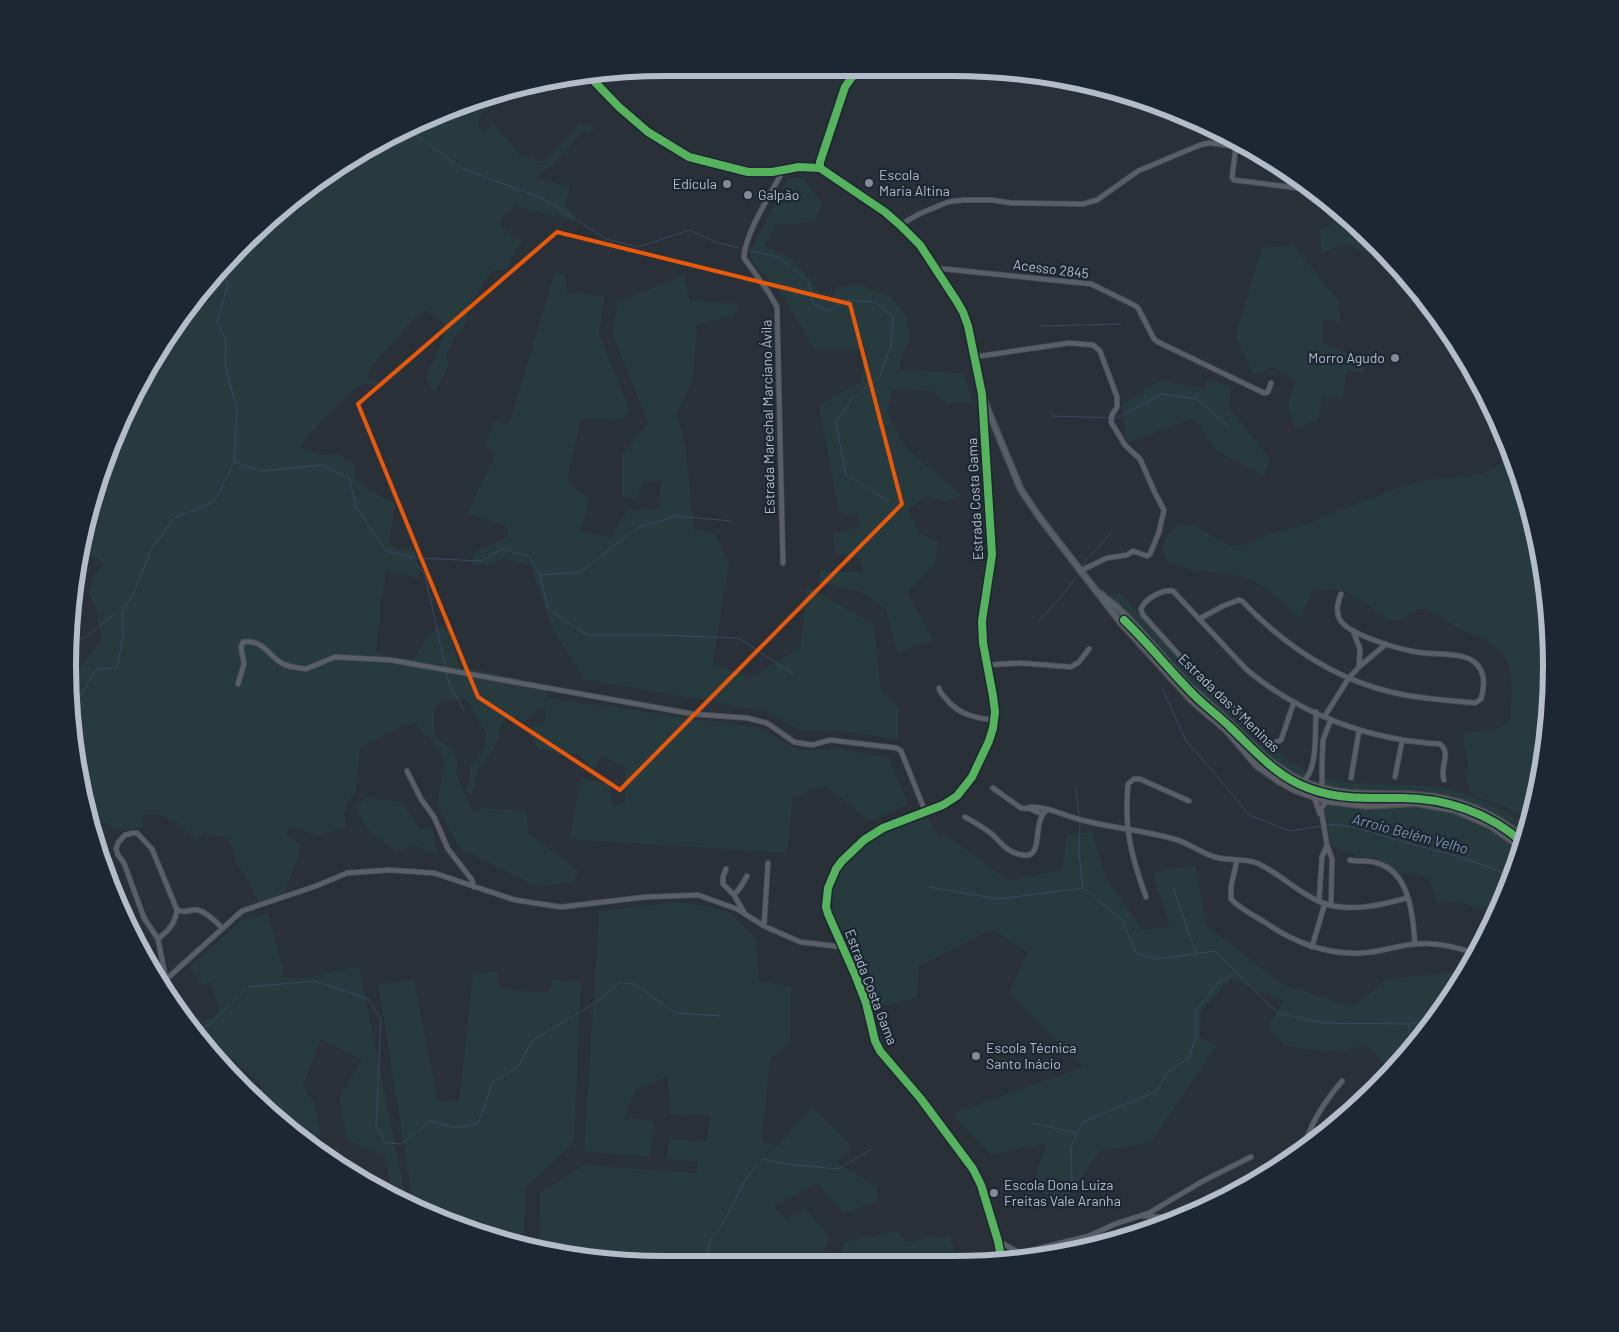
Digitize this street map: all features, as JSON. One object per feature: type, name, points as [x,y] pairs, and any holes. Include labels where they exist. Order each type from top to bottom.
[{"type":"main road","points":[[593,81],[648,132],[689,157],[748,172],[762,173],[799,167],[820,168],[820,162],[845,87],[853,76]]},
{"type":"main road","name":"Estrada Costa Gama","points":[[820,168],[885,212],[920,246],[964,312],[982,394],[992,555],[982,621],[983,643],[993,696],[994,720],[989,741],[965,788],[957,796],[925,812],[883,828],[868,837],[850,852],[836,869],[828,888],[826,907],[866,1002],[875,1041],[880,1051],[921,1099],[973,1169],[981,1185],[1000,1253]]},
{"type":"main road","name":"Estrada das 3 Meninas","points":[[982,394],[1021,490],[1080,572],[1121,623],[1193,702],[1226,730],[1258,766],[1273,778],[1289,787],[1326,801],[1368,806],[1416,804],[1442,807],[1482,821],[1515,843]]},
{"type":"main road","points":[[983,426],[994,426]]},
{"type":"main road","name":"Estrada das 3 Meninas","points":[[1092,586],[1121,610],[1186,683],[1228,721],[1256,750],[1293,776],[1322,788],[1343,792],[1368,795],[1416,795],[1453,801],[1494,817],[1518,835]]},
{"type":"main road","points":[[1289,787],[1288,778],[1293,776]]},
{"type":"main road","points":[[1337,803],[1343,800],[1343,792]]},
{"type":"street","points":[[900,225],[919,214],[948,202],[963,200],[1084,204],[1097,200],[1138,172],[1200,144],[1230,145]]},
{"type":"street","points":[[1236,148],[1232,177],[1234,180],[1298,188]]},
{"type":"street","name":"Estrada Marechal Marciano Ávila","points":[[783,563],[777,307],[744,258],[744,253],[750,233],[784,170]]},
{"type":"street","name":"Acesso 2845","points":[[935,268],[1091,284],[1138,308],[1154,339],[1158,342],[1264,394],[1268,392],[1271,383]]},
{"type":"street","points":[[974,357],[1069,343],[1093,345],[1100,351],[1118,402],[1111,422],[1125,445],[1140,459],[1164,514],[1150,554],[1147,556],[1132,551],[1128,555],[1107,558],[1080,572]]},
{"type":"street","points":[[1294,702],[1281,740],[1274,743],[1268,741],[1195,674],[1143,614],[1141,609],[1144,602],[1166,590],[1176,592],[1247,670],[1260,681],[1294,702],[1359,731],[1443,746],[1446,752],[1442,774],[1444,780]]},
{"type":"street","points":[[1199,619],[1236,600],[1242,601],[1267,626],[1291,646],[1307,657],[1348,679],[1407,696],[1475,703],[1481,699],[1483,676],[1478,665],[1470,659],[1417,652],[1386,644],[1353,631],[1345,626],[1338,615],[1337,604],[1342,594]]},
{"type":"street","points":[[1353,631],[1360,649],[1359,667]]},
{"type":"street","points":[[238,684],[244,664],[241,645],[243,642],[248,642],[266,648],[283,664],[301,668],[306,668],[335,657],[392,660],[693,714],[747,718],[766,722],[794,742],[812,745],[830,740],[894,746],[901,751],[925,812]]},
{"type":"street","points":[[1325,716],[1348,679],[1386,644]]},
{"type":"street","points":[[987,665],[1020,663],[1071,667],[1079,662],[1089,649]]},
{"type":"street","points":[[940,688],[941,693],[961,713],[994,720]]},
{"type":"street","points":[[1303,781],[1309,775],[1312,761],[1316,712]]},
{"type":"street","points":[[1322,788],[1324,740],[1331,719]]},
{"type":"street","points":[[1351,778],[1359,731]]},
{"type":"street","points":[[1396,777],[1402,740]]},
{"type":"street","points":[[1312,761],[1322,762]]},
{"type":"street","points":[[407,771],[421,799],[434,817],[448,849],[472,880],[474,887]]},
{"type":"street","points":[[1146,897],[1134,864],[1127,828],[1128,784],[1134,779],[1140,779],[1189,801]]},
{"type":"street","points":[[993,788],[1022,808],[1033,809],[1042,814]]},
{"type":"street","points":[[1314,797],[1322,817]]},
{"type":"street","points":[[1326,801],[1321,809],[1326,845],[1332,858],[1331,905]]},
{"type":"street","points":[[1027,808],[1047,810],[1097,824],[1127,828],[1173,838],[1213,857],[1256,863],[1325,904],[1366,907],[1407,898]]},
{"type":"street","points":[[965,817],[991,834],[1010,851],[1028,856],[1036,850],[1039,822],[1042,814],[1047,810]]},
{"type":"street","points":[[158,939],[172,928],[176,920],[177,910],[152,849],[137,834],[125,835],[118,842],[116,849],[124,863],[144,918],[158,939],[163,973]]},
{"type":"street","points":[[1319,901],[1321,864],[1326,845]]},
{"type":"street","points":[[1237,860],[1230,896],[1234,902],[1283,934],[1312,947],[1340,952],[1363,953],[1415,944],[1445,945],[1469,952]]},
{"type":"street","points":[[1350,860],[1377,863],[1388,868],[1402,882],[1412,918],[1415,944]]},
{"type":"street","points":[[764,926],[768,863]]},
{"type":"street","points":[[1321,864],[1332,864]]},
{"type":"street","points":[[726,869],[722,882],[734,895],[746,915]]},
{"type":"street","points":[[166,979],[242,911],[316,886],[347,873],[389,870],[434,873],[515,900],[561,907],[646,896],[698,895],[737,909],[764,926],[800,942],[843,947]]},
{"type":"street","points":[[734,895],[747,876]]},
{"type":"street","points":[[1312,947],[1325,904]]},
{"type":"street","points":[[177,910],[185,912],[193,909],[200,910],[222,928]]},
{"type":"street","points":[[826,945],[839,939]]},
{"type":"street","points":[[1307,1138],[1331,1094],[1342,1081]]},
{"type":"street","points":[[1038,1249],[1089,1236],[1115,1224],[1149,1213],[1195,1185],[1250,1157]]},
{"type":"street","points":[[1139,1216],[1162,1217]]},
{"type":"street","points":[[998,1241],[1017,1252]]},
{"type":"highlighted area","points":[[557,232],[850,304],[902,504],[620,790],[478,697],[358,404]]},
{"type":"green space","points":[[492,103],[480,115],[478,125],[483,131],[494,124],[521,158],[532,157],[537,161],[543,161],[579,124],[591,125],[594,129],[587,134],[582,132],[552,166],[544,170],[536,178],[570,187],[565,206],[577,216],[573,222],[560,216],[515,206],[504,215],[500,225],[511,235],[522,241],[505,270],[494,270],[490,273],[473,300],[462,331],[454,337],[446,356],[449,366],[434,393],[426,375],[439,350],[447,327],[425,310],[410,323],[370,368],[368,378],[383,385],[381,389],[366,384],[360,386],[332,410],[301,446],[319,455],[333,454],[343,456],[345,461],[356,464],[354,475],[362,484],[376,494],[393,501],[395,507],[389,542],[398,550],[412,549],[419,567],[418,578],[386,571],[380,603],[376,652],[389,657],[413,659],[431,634],[436,630],[448,627],[459,666],[549,685],[547,698],[760,728],[798,750],[838,749],[889,758],[908,804],[870,821],[825,785],[793,797],[787,853],[569,839],[581,778],[610,784],[613,806],[625,803],[625,767],[601,755],[594,771],[579,754],[538,750],[528,729],[544,723],[546,708],[538,709],[524,722],[517,718],[505,719],[501,723],[496,745],[486,761],[478,769],[472,794],[465,791],[470,779],[470,766],[483,751],[487,734],[472,711],[473,708],[466,700],[454,699],[442,701],[434,711],[434,731],[440,740],[454,751],[457,763],[456,774],[473,813],[483,808],[526,811],[529,833],[578,871],[574,882],[536,886],[459,848],[437,805],[444,766],[441,753],[434,746],[430,737],[424,736],[416,723],[403,726],[360,748],[356,791],[347,802],[344,815],[346,828],[320,836],[291,827],[286,834],[301,845],[284,894],[259,903],[243,872],[234,860],[236,857],[229,838],[206,832],[194,840],[179,824],[159,815],[144,814],[141,820],[144,825],[140,831],[135,828],[120,831],[104,821],[98,825],[81,743],[76,672],[101,641],[97,612],[89,593],[93,576],[104,565],[88,552],[96,513],[121,440],[155,371],[198,307],[249,249],[277,223],[307,198],[371,155],[440,121]]},
{"type":"green space","points":[[788,178],[803,178],[822,204],[815,222],[777,225],[764,245],[790,258],[812,279],[822,300],[828,302],[838,287],[860,285],[890,296],[906,316],[910,339],[899,370],[964,373],[973,403],[947,403],[933,391],[893,389],[887,412],[906,448],[961,495],[947,502],[926,496],[908,510],[919,533],[938,542],[935,563],[907,592],[933,640],[897,652],[886,609],[858,590],[818,582],[821,570],[864,573],[860,559],[835,553],[833,533],[861,527],[858,516],[839,512],[819,406],[861,381],[867,350],[814,349],[784,297],[752,261],[749,254]]},
{"type":"green space","points":[[1341,222],[1380,260],[1374,255],[1343,244],[1321,254],[1320,229]]},
{"type":"green space","points":[[1293,245],[1338,300],[1341,322],[1324,319],[1323,342],[1362,361],[1365,372],[1348,371],[1342,399],[1322,397],[1318,421],[1294,428],[1288,405],[1296,380],[1272,367],[1254,375],[1235,336],[1262,248]]},
{"type":"green space","points":[[555,272],[565,274],[567,292],[605,296],[599,334],[630,411],[622,420],[581,419],[567,482],[590,499],[580,532],[611,537],[627,511],[658,508],[661,481],[644,482],[636,499],[622,497],[622,455],[648,423],[612,333],[618,302],[684,275],[690,301],[740,304],[732,316],[697,325],[693,379],[677,413],[686,450],[694,530],[715,534],[729,563],[713,664],[750,678],[800,648],[807,586],[874,625],[881,690],[898,708],[898,739],[835,730],[803,732],[766,711],[584,679],[553,630],[531,566],[504,558],[487,565],[471,565],[475,552],[508,537],[506,525],[467,514],[495,455],[485,445],[494,422],[509,425]]},
{"type":"green space","points":[[1208,379],[1231,387],[1229,407],[1270,460],[1264,476],[1218,452],[1194,418],[1127,443],[1121,405],[1161,380],[1204,389]]},
{"type":"green space","points":[[1506,462],[1523,513],[1538,589],[1541,627],[1543,666],[1538,743],[1523,818],[1516,812],[1478,797],[1471,791],[1466,781],[1468,764],[1464,747],[1465,734],[1494,729],[1510,720],[1512,691],[1510,668],[1503,656],[1488,641],[1459,629],[1436,613],[1427,610],[1413,611],[1399,620],[1388,619],[1349,593],[1329,588],[1313,591],[1300,617],[1275,595],[1253,581],[1240,576],[1182,567],[1166,558],[1163,551],[1164,542],[1168,535],[1180,525],[1189,524],[1223,542],[1232,545],[1243,545],[1271,533],[1321,519],[1339,510],[1415,482],[1482,474]]},
{"type":"green space","points":[[1121,593],[1201,685],[1240,718],[1271,748],[1308,771],[1305,777],[1289,771],[1265,754],[1236,728],[1104,594]]},
{"type":"green space","points":[[1125,618],[1185,684],[1286,776],[1283,782],[1257,762],[1199,705],[1123,621]]},
{"type":"green space","points":[[1324,777],[1350,783],[1437,786],[1482,800],[1509,814],[1522,823],[1518,833],[1458,800],[1343,791],[1326,786]]},
{"type":"green space","points":[[1349,795],[1437,799],[1451,802],[1476,812],[1517,837],[1516,841],[1506,833],[1434,804],[1376,804],[1347,801]]},
{"type":"green space","points":[[366,797],[402,802],[420,829],[433,830],[438,855],[416,846],[396,851],[369,831],[355,807]]},
{"type":"green space","points":[[1326,803],[1371,808],[1411,805],[1432,807],[1457,813],[1486,825],[1515,845],[1489,912],[1455,901],[1437,903],[1429,879],[1424,876],[1415,873],[1399,873],[1384,862],[1373,858],[1357,857],[1331,845],[1325,811],[1322,810]]},
{"type":"green space","points":[[927,816],[938,836],[945,835],[1009,881],[1062,870],[1067,834],[1092,832],[1106,878],[1143,930],[1170,926],[1152,873],[1195,865],[1207,926],[1282,984],[1354,1007],[1386,979],[1457,972],[1421,1025],[1384,1068],[1385,1065],[1367,1045],[1336,1052],[1285,1046],[1268,1025],[1284,1002],[1231,979],[1201,1011],[1200,1038],[1217,1045],[1151,1142],[1100,1151],[1065,1200],[1031,1190],[1046,1143],[992,1155],[952,1114],[1083,1067],[1009,993],[1028,952],[992,929],[919,966],[917,998],[873,1008],[833,912],[832,884],[853,855],[884,832]]},
{"type":"green space","points":[[680,902],[728,911],[756,939],[759,981],[791,987],[790,1041],[770,1060],[762,1142],[777,1146],[813,1108],[852,1146],[836,1162],[877,1187],[878,1201],[845,1213],[818,1183],[774,1206],[786,1219],[805,1209],[829,1236],[822,1256],[666,1256],[589,1251],[539,1242],[540,1193],[584,1165],[696,1173],[698,1161],[667,1159],[669,1139],[706,1142],[710,1116],[670,1114],[667,1076],[636,1090],[624,1118],[654,1121],[651,1157],[584,1151],[599,911]]},
{"type":"green space","points":[[268,913],[285,977],[306,978],[359,966],[404,1194],[390,1187],[386,1157],[347,1139],[339,1098],[362,1060],[321,1039],[303,1086],[314,1103],[321,1135],[313,1138],[259,1092],[262,1085],[224,1052],[221,1053],[203,1031],[203,1020],[213,1018],[219,1009],[210,982],[202,985],[189,967],[242,920]]},
{"type":"green space","points":[[498,972],[500,989],[549,993],[552,980],[581,982],[574,1142],[526,1187],[523,1238],[476,1224],[412,1198],[378,984],[414,980],[438,1100],[459,1102],[473,973]]},
{"type":"green space","points":[[897,1231],[906,1242],[949,1235],[956,1256],[840,1256],[845,1242]]},
{"type":"waterway","points":[[413,133],[461,168],[544,199],[606,239],[638,247],[689,230],[715,242],[743,249]]},
{"type":"waterway","points":[[747,250],[778,257],[808,281],[814,305],[829,311],[845,300],[875,302],[893,317],[891,346],[880,376],[851,400],[836,422],[846,475],[889,501]]},
{"type":"waterway","points":[[78,700],[96,669],[117,668],[123,638],[122,612],[134,592],[152,548],[174,518],[214,502],[234,462],[237,409],[225,365],[226,341],[217,322],[228,285],[224,276]]},
{"type":"waterway","points":[[1041,326],[1121,324]]},
{"type":"waterway","points":[[1051,416],[1117,418],[1161,394],[1197,399],[1228,426]]},
{"type":"waterway","points":[[234,462],[262,471],[322,465],[349,478],[356,507],[386,551],[417,558],[481,561],[502,549],[530,557],[540,575],[548,609],[587,635],[739,638],[793,674]]},
{"type":"waterway","points":[[540,575],[580,572],[639,527],[677,516],[731,521]]},
{"type":"waterway","points":[[1082,565],[1112,532]]},
{"type":"waterway","points":[[409,556],[425,575],[449,684],[464,711]]},
{"type":"waterway","points":[[1038,622],[1076,577]]},
{"type":"waterway","points":[[78,636],[83,639],[115,614]]},
{"type":"waterway","name":"Arroio Belém Velho","points":[[1162,688],[1186,741],[1249,815],[1290,831],[1322,826]]},
{"type":"waterway","points":[[1076,787],[1079,818]]},
{"type":"waterway","points":[[1080,822],[1079,853],[1083,888]]},
{"type":"waterway","name":"Arroio Belém Velho","points":[[1326,825],[1344,825],[1364,830],[1471,861],[1504,874]]},
{"type":"waterway","points":[[929,887],[999,899],[1083,888],[1121,919],[1137,954],[1157,959],[1215,951],[1278,1013],[1324,1023],[1409,1024],[1423,1021]]},
{"type":"waterway","points":[[1173,887],[1196,953]]},
{"type":"waterway","points":[[1072,1185],[1071,1147],[1083,1122],[1155,1092],[1170,1070],[1189,1058],[1196,1037],[1196,1010],[1217,984],[1235,972]]},
{"type":"waterway","points":[[200,1027],[209,1025],[248,987],[314,981],[368,999],[381,1019],[376,1126],[385,1143],[402,1144],[430,1121],[457,1128],[478,1123],[493,1082],[518,1067],[532,1041],[596,1002],[620,983],[634,984],[676,1013],[720,1016]]},
{"type":"waterway","points":[[1409,1025],[1410,1038]]},
{"type":"waterway","points":[[1032,1123],[1076,1133]]},
{"type":"waterway","points":[[706,1256],[711,1239],[724,1222],[747,1177],[763,1159],[786,1164],[838,1169],[872,1149]]},
{"type":"cycle path","points":[[820,168],[820,162],[845,87],[853,76]]},
{"type":"cycle path","points":[[594,81],[619,107],[648,132],[689,157],[748,172],[772,172],[799,167],[820,168],[885,212],[920,245],[956,300],[968,326],[982,394],[992,555],[982,621],[983,643],[995,712],[993,728],[972,777],[957,796],[943,805],[883,828],[864,840],[836,869],[828,888],[826,907],[866,1003],[875,1041],[880,1051],[921,1099],[973,1169],[981,1185],[1000,1253]]},
{"type":"cycle path","points":[[1124,620],[1176,677],[1266,762],[1286,777],[1308,788],[1331,795],[1418,799],[1451,804],[1496,823],[1517,838]]},
{"type":"place","name":"Escola Maria Altina","points":[[869,183]]},
{"type":"place","name":"Edícula","points":[[727,184]]},
{"type":"place","name":"Galpão","points":[[748,195]]},
{"type":"place","name":"Morro Agudo","points":[[1395,358]]},
{"type":"place","name":"Escola Técnica Santo Inácio","points":[[976,1056]]},
{"type":"place","name":"Escola Dona Luiza Freitas Vale Aranha","points":[[994,1193]]}]
